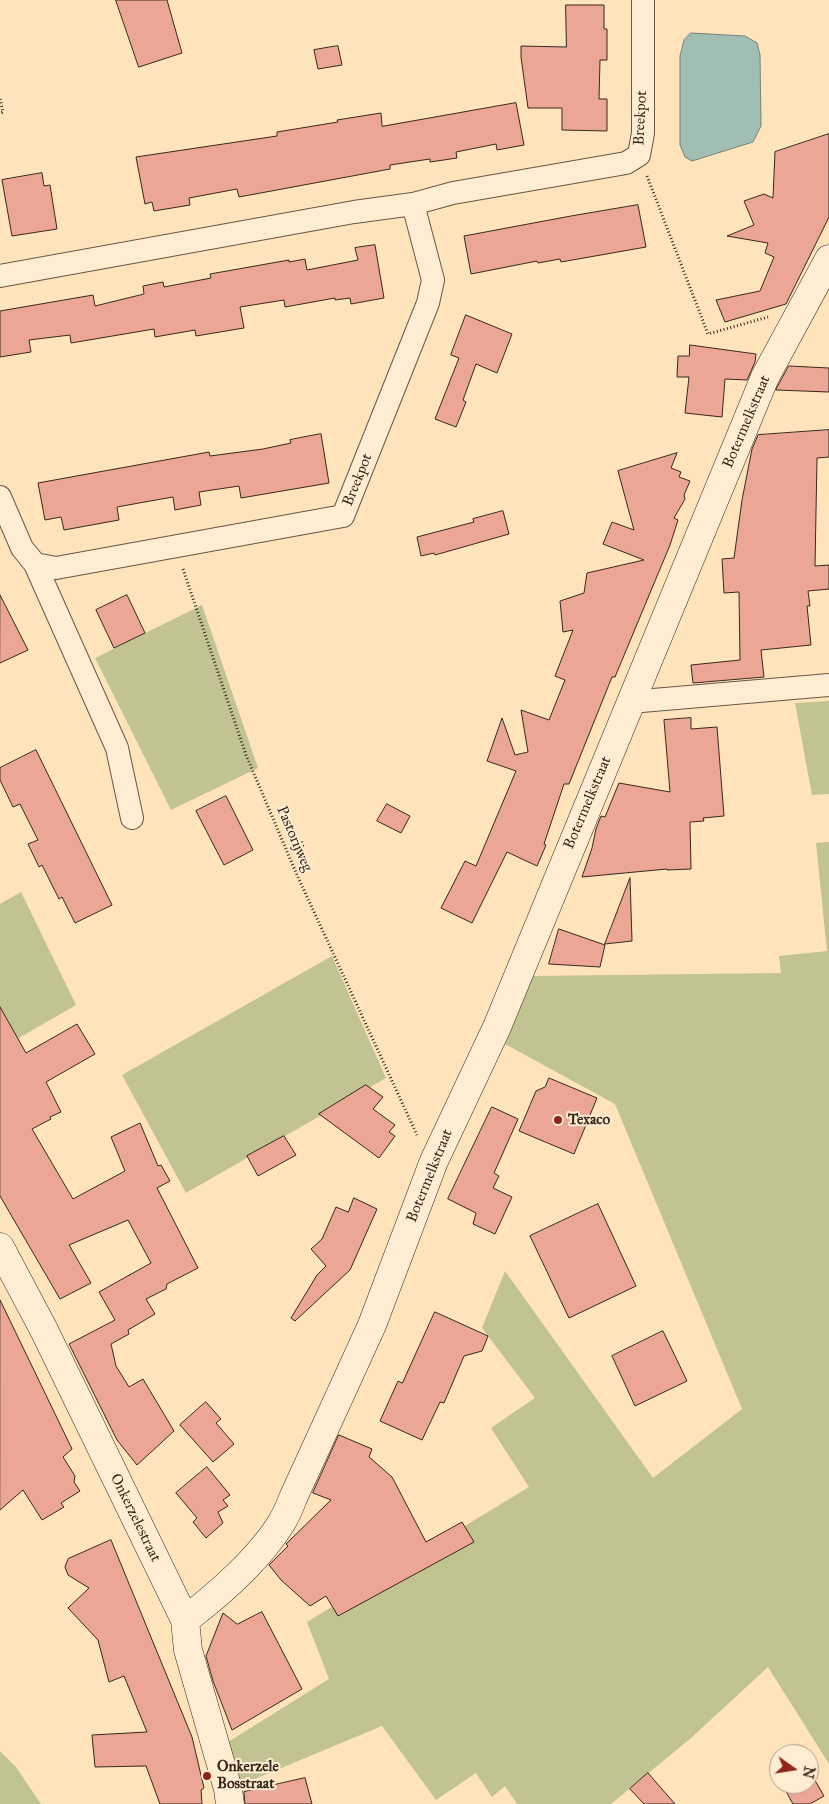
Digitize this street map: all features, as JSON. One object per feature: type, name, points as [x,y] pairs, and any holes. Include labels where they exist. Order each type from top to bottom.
[{"type":"street","name":"Breekpot","points":[[0,276],[354,212],[413,204],[453,193],[626,162],[639,154],[643,133],[643,0]]},
{"type":"street","name":"Breekpot","points":[[35,564],[56,568],[343,516],[428,303],[433,280],[413,204]]},
{"type":"street","name":"Botermelkstraat","points":[[185,1620],[205,1605],[250,1562],[281,1523],[294,1498],[372,1325],[434,1161],[497,1027],[765,377],[829,260]]},
{"type":"street","points":[[0,497],[22,548],[35,564],[117,748],[132,818]]},
{"type":"street","points":[[630,702],[829,685]]},
{"type":"street","name":"Onkerzelestraat","points":[[0,1247],[29,1299],[185,1620],[188,1650],[228,1789],[230,1804]]},
{"type":"path","points":[[0,99],[3,112],[0,114]]},
{"type":"path","points":[[639,154],[708,334],[804,306]]},
{"type":"path","name":"Pastorijweg","points":[[176,547],[246,754],[297,875],[415,1132]]},
{"type":"green space","points":[[202,605],[258,768],[171,810],[95,658]]},
{"type":"green space","points":[[829,701],[829,794],[812,795],[795,703]]},
{"type":"green space","points":[[829,842],[829,1764],[819,1748],[819,1744],[816,1744],[768,1667],[691,1738],[611,1804],[517,1804],[505,1786],[492,1797],[476,1773],[436,1800],[382,1726],[238,1786],[228,1742],[329,1679],[307,1622],[529,1487],[491,1428],[535,1398],[482,1328],[505,1271],[653,1478],[742,1409],[615,1104],[505,1044],[533,976],[781,973],[779,956],[827,951],[816,843]]},
{"type":"green space","points":[[21,892],[76,1005],[0,1049],[0,904]]},
{"type":"green space","points":[[332,956],[386,1078],[186,1193],[122,1075]]},
{"type":"green space","points":[[0,1751],[16,1767],[41,1804],[0,1804]]},
{"type":"water","points":[[691,33],[745,36],[757,43],[760,55],[761,126],[753,142],[692,161],[685,157],[680,145],[680,56],[684,40]]},
{"type":"building","points":[[116,0],[167,0],[182,53],[139,67]]},
{"type":"building","points":[[566,5],[604,5],[604,29],[607,29],[607,60],[600,60],[599,99],[607,99],[607,131],[562,130],[562,108],[528,108],[521,46],[566,47]]},
{"type":"building","points":[[338,46],[342,65],[318,69],[314,50]]},
{"type":"building","points":[[516,103],[524,145],[497,150],[496,144],[456,152],[457,158],[430,162],[430,159],[390,165],[390,169],[239,197],[237,189],[189,198],[190,205],[154,211],[152,202],[145,204],[136,157],[277,136],[277,132],[381,113],[382,126]]},
{"type":"building","points":[[829,134],[829,217],[786,304],[725,322],[716,300],[760,291],[774,257],[765,253],[768,243],[727,236],[754,225],[744,201],[764,194],[773,198],[775,152]]},
{"type":"building","points":[[42,173],[44,186],[50,185],[57,229],[12,236],[2,180]]},
{"type":"building","points":[[638,205],[646,247],[561,262],[560,259],[538,263],[537,261],[471,274],[464,236]]},
{"type":"building","points":[[375,245],[384,298],[351,304],[350,298],[335,300],[335,298],[285,307],[284,300],[240,307],[244,328],[196,336],[195,330],[155,337],[154,329],[71,343],[70,335],[29,340],[31,352],[0,357],[0,311],[93,295],[95,306],[144,294],[143,286],[163,282],[164,287],[211,278],[210,274],[289,260],[289,262],[305,259],[307,270],[358,260],[355,248]]},
{"type":"building","points":[[466,315],[512,334],[497,373],[476,364],[463,400],[466,402],[456,427],[435,419],[459,358],[451,355]]},
{"type":"building","points":[[690,345],[756,354],[755,362],[747,380],[725,379],[722,417],[685,413],[689,377],[677,377],[678,356],[689,356]]},
{"type":"building","points":[[789,366],[829,368],[829,392],[776,390]]},
{"type":"building","points":[[829,430],[829,457],[817,458],[815,566],[829,565],[829,589],[808,591],[810,606],[807,606],[811,645],[761,650],[764,677],[693,683],[691,665],[740,660],[739,592],[724,593],[722,559],[734,558],[742,500],[752,449],[758,435]]},
{"type":"building","points":[[321,434],[329,483],[241,498],[239,486],[199,492],[201,505],[175,510],[173,497],[117,507],[119,520],[64,530],[61,517],[45,520],[38,483],[209,452],[210,456],[263,449],[291,443],[290,440]]},
{"type":"building","points":[[677,453],[671,468],[681,472],[679,477],[690,481],[684,495],[685,499],[674,518],[678,520],[670,545],[615,677],[612,677],[569,784],[564,784],[544,844],[546,845],[537,866],[507,852],[472,923],[441,908],[465,861],[476,866],[516,771],[487,761],[502,718],[515,755],[528,752],[521,710],[549,720],[565,680],[555,676],[573,630],[563,632],[560,601],[584,593],[587,573],[644,560],[603,544],[612,522],[634,530],[618,471]]},
{"type":"building","points":[[503,511],[509,534],[435,555],[434,553],[421,556],[417,537],[474,522],[473,519]]},
{"type":"building","points":[[0,595],[28,650],[0,663]]},
{"type":"building","points":[[127,595],[145,633],[114,648],[96,610]]},
{"type":"building","points":[[691,718],[691,729],[717,727],[724,816],[703,818],[704,821],[690,822],[691,869],[667,869],[582,877],[601,816],[605,817],[619,783],[670,792],[664,720]]},
{"type":"building","points":[[36,750],[112,905],[75,923],[62,897],[59,899],[42,865],[39,867],[28,844],[38,840],[20,804],[13,807],[0,780],[0,768]]},
{"type":"building","points":[[226,796],[253,850],[224,865],[196,811]]},
{"type":"building","points":[[387,804],[410,816],[401,833],[377,821]]},
{"type":"building","points":[[630,878],[632,941],[605,944]]},
{"type":"building","points":[[559,929],[605,945],[600,967],[549,964]]},
{"type":"building","points":[[0,1007],[26,1053],[77,1024],[95,1054],[46,1082],[61,1112],[32,1129],[73,1199],[125,1171],[111,1137],[140,1123],[158,1166],[161,1165],[170,1181],[157,1188],[198,1268],[167,1284],[166,1289],[146,1299],[155,1314],[128,1330],[129,1334],[111,1344],[116,1366],[129,1387],[143,1379],[174,1431],[137,1465],[117,1440],[69,1344],[115,1320],[99,1292],[151,1263],[128,1220],[69,1245],[91,1283],[60,1299],[0,1196]]},
{"type":"building","name":"Texaco","points":[[549,1078],[597,1098],[574,1154],[519,1131],[536,1091],[545,1087]]},
{"type":"building","points":[[366,1085],[383,1097],[373,1109],[395,1125],[389,1132],[395,1136],[379,1158],[319,1114]]},
{"type":"building","points":[[492,1107],[518,1119],[494,1173],[499,1176],[493,1188],[512,1197],[495,1234],[473,1224],[476,1213],[448,1199]]},
{"type":"building","points":[[284,1136],[296,1155],[258,1176],[247,1156]]},
{"type":"building","points":[[354,1198],[377,1209],[350,1270],[295,1321],[291,1318],[317,1275],[326,1266],[311,1249],[322,1239],[336,1207],[348,1212]]},
{"type":"building","points":[[598,1204],[636,1286],[569,1318],[530,1236]]},
{"type":"building","points":[[0,1300],[72,1449],[63,1457],[75,1476],[74,1482],[80,1491],[61,1503],[64,1507],[42,1520],[23,1490],[0,1510]]},
{"type":"building","points":[[435,1312],[488,1336],[482,1351],[464,1356],[444,1403],[440,1402],[422,1440],[380,1421],[398,1381],[402,1383]]},
{"type":"building","points":[[663,1331],[687,1381],[635,1406],[612,1356]]},
{"type":"building","points":[[206,1402],[221,1419],[216,1423],[234,1444],[213,1462],[180,1425]]},
{"type":"building","points":[[339,1435],[372,1449],[369,1457],[392,1477],[426,1542],[462,1522],[474,1542],[338,1616],[326,1596],[310,1606],[281,1580],[269,1565],[288,1546],[286,1544],[331,1500],[313,1493]]},
{"type":"building","points":[[207,1467],[230,1495],[223,1500],[228,1506],[218,1512],[223,1523],[206,1538],[193,1522],[197,1518],[176,1493]]},
{"type":"building","points":[[111,1540],[192,1737],[204,1788],[201,1790],[202,1804],[160,1804],[146,1766],[95,1767],[92,1735],[147,1732],[124,1676],[109,1682],[98,1640],[68,1608],[89,1588],[68,1575],[65,1567],[68,1559]]},
{"type":"building","points":[[262,1612],[302,1689],[232,1730],[213,1681],[206,1656],[223,1613],[237,1624]]},
{"type":"building","points":[[648,1773],[675,1804],[644,1804],[630,1789]]},
{"type":"building","points":[[305,1778],[312,1804],[245,1804],[244,1792]]},
{"type":"building","points":[[819,1787],[824,1796],[810,1804],[793,1804],[788,1794],[819,1794]]},
{"type":"place","name":"Texaco","points":[[558,1120]]},
{"type":"place","name":"Onkerzele Bosstraat","points":[[207,1776]]}]
